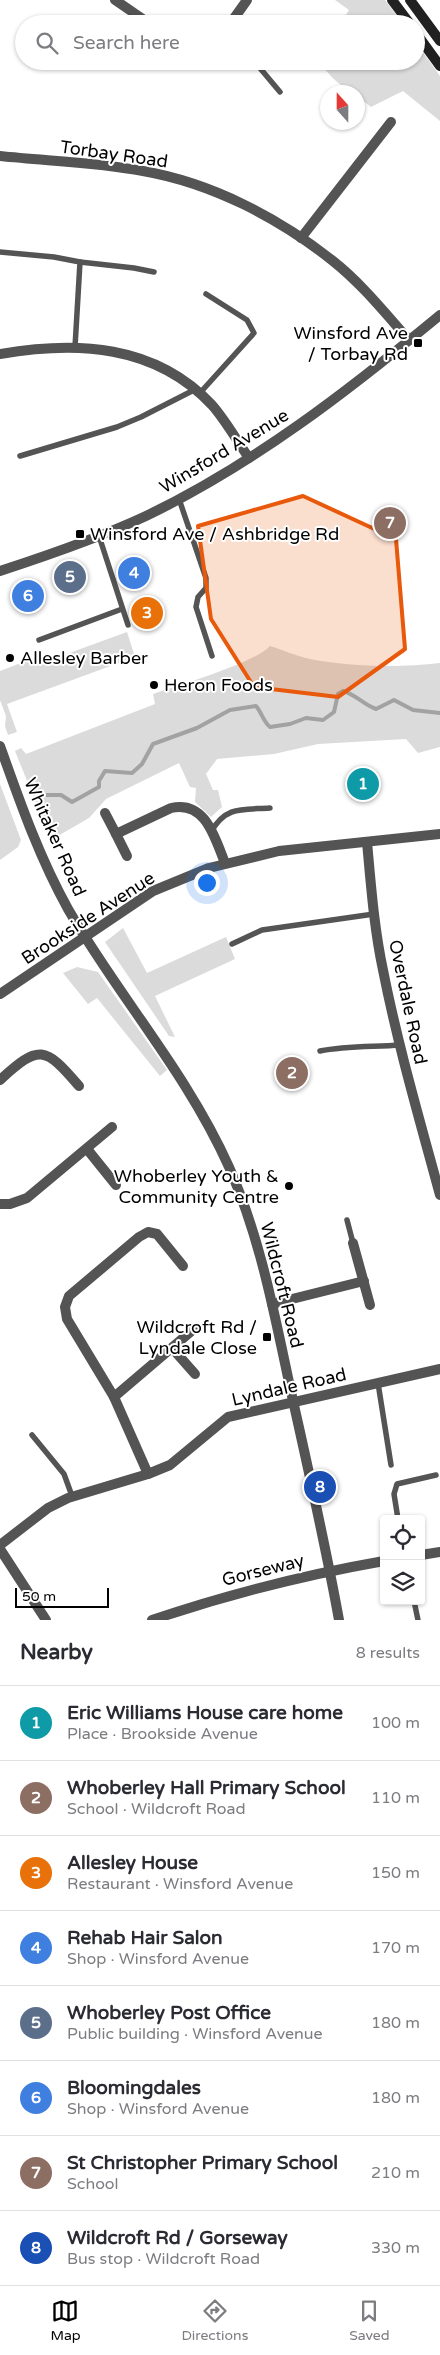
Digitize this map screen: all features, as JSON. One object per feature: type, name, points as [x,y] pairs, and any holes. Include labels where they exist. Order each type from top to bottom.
[{"type":"main road","points":[[392,0],[403,15]]},
{"type":"main road","points":[[410,0],[421,15]]},
{"type":"main road","points":[[425,20],[440,41]]},
{"type":"main road","points":[[425,45],[440,66]]},
{"type":"street","points":[[115,0],[137,15]]},
{"type":"street","points":[[236,15],[247,0]]},
{"type":"street","points":[[301,238],[391,122]]},
{"type":"street","name":"Torbay Road","points":[[0,156],[121,167],[170,177],[244,205],[301,238],[349,275],[409,340]]},
{"type":"street","name":"Winsford Avenue","points":[[0,571],[99,536],[178,499],[249,458],[343,394],[440,315]]},
{"type":"street","points":[[0,354],[46,348],[75,347],[109,350],[162,368],[212,406],[249,458]]},
{"type":"street","name":"Whitaker Road","points":[[0,746],[25,816],[54,882],[86,937]]},
{"type":"street","points":[[116,834],[179,806],[196,810],[212,832],[225,863]]},
{"type":"street","name":"Brookside Avenue","points":[[105,813],[127,856]]},
{"type":"street","name":"Brookside Avenue","points":[[0,994],[153,891],[225,863],[279,851],[440,834]]},
{"type":"street","name":"Overdale Road","points":[[366,842],[382,969],[440,1195]]},
{"type":"street","name":"Wildcroft Road","points":[[86,937],[172,1064],[214,1137],[245,1206],[265,1270],[330,1570],[339,1620]]},
{"type":"street","points":[[0,1080],[29,1056],[40,1053],[55,1059],[79,1086]]},
{"type":"street","points":[[0,1204],[10,1204],[27,1198],[112,1127]]},
{"type":"street","points":[[87,1149],[116,1185]]},
{"type":"street","points":[[148,1474],[114,1397],[67,1319],[66,1302],[69,1296],[139,1237],[148,1232],[157,1234],[183,1266]]},
{"type":"street","points":[[354,1243],[370,1305]]},
{"type":"street","points":[[272,1304],[364,1281]]},
{"type":"street","points":[[114,1397],[195,1328]]},
{"type":"street","points":[[172,1348],[195,1374]]},
{"type":"street","name":"Lyndale Road","points":[[0,1545],[48,1508],[72,1496],[148,1474],[170,1465],[228,1417],[440,1369]]},
{"type":"street","points":[[0,1549],[46,1620]]},
{"type":"street","points":[[425,1554],[440,1552]]},
{"type":"street","name":"Gorseway","points":[[152,1620],[256,1587],[330,1570],[380,1562]]},
{"type":"lane","points":[[262,70],[280,92]]},
{"type":"lane","points":[[0,252],[54,257],[154,272]]},
{"type":"lane","points":[[75,347],[80,262]]},
{"type":"lane","points":[[20,456],[117,427],[196,392],[254,333],[247,320],[206,294]]},
{"type":"lane","points":[[178,499],[206,578],[206,588],[198,597],[196,607],[212,656]]},
{"type":"lane","points":[[99,536],[128,626]]},
{"type":"lane","points":[[39,640],[122,609]]},
{"type":"lane","points":[[212,832],[223,815],[232,810],[270,808]]},
{"type":"lane","points":[[232,944],[262,930],[374,914]]},
{"type":"lane","points":[[320,1052],[339,1048],[357,1049],[400,1045]]},
{"type":"lane","points":[[347,1220],[354,1243]]},
{"type":"lane","points":[[378,1383],[391,1465]]},
{"type":"lane","points":[[32,1435],[64,1474],[72,1496]]},
{"type":"lane","points":[[397,1515],[394,1494],[396,1484],[436,1475]]},
{"type":"lane","points":[[415,1605],[418,1620]]},
{"type":"highlighted area","points":[[303,496],[396,539],[405,649],[338,697],[254,687],[211,619],[198,526]]},
{"type":"shaded area","points":[[335,0],[385,0],[396,15],[346,15],[349,10]]},
{"type":"shaded area","points":[[425,55],[440,76],[440,121],[403,91],[371,107],[365,102],[365,85],[341,85],[326,70],[425,70]]},
{"type":"shaded area","points":[[127,632],[135,657],[7,704],[17,732],[8,735],[5,726],[6,716],[0,700],[0,671],[39,656],[42,663]]},
{"type":"shaded area","points":[[270,646],[305,658],[342,664],[408,666],[440,663],[440,747],[418,753],[406,739],[318,744],[274,754],[217,759],[206,774],[213,790],[218,790],[222,807],[211,817],[195,802],[196,788],[190,787],[179,763],[106,799],[89,818],[51,840],[15,751],[21,748],[26,754],[155,704],[153,694],[232,667],[261,653]]},
{"type":"shaded area","points":[[0,784],[21,840],[18,847],[0,860]]},
{"type":"shaded area","points":[[123,928],[147,973],[226,937],[235,959],[155,996],[175,1037],[169,1036],[105,942]]},
{"type":"shaded area","points":[[77,967],[98,972],[167,1070],[160,1076],[97,998],[88,1004],[63,973]]},
{"type":"waterway","points":[[38,795],[61,795],[72,802],[99,787],[99,781],[105,771],[132,773],[142,764],[153,744],[197,728],[230,710],[256,706],[270,727],[290,724],[306,718],[323,720],[334,712],[338,694],[343,691],[376,709],[394,700],[413,710],[440,713]]},
{"type":"place","name":"Winsford Ave / Torbay Rd","points":[[418,343]]},
{"type":"place","name":"St Christopher Primary School","points":[[390,523]]},
{"type":"place","name":"Winsford Ave / Ashbridge Rd","points":[[80,534]]},
{"type":"place","name":"Rehab Hair Salon","points":[[134,573]]},
{"type":"place","name":"Whoberley Post Office","points":[[70,577]]},
{"type":"place","name":"Bloomingdales","points":[[28,596]]},
{"type":"place","name":"Allesley House","points":[[147,613]]},
{"type":"place","name":"Allesley Barber","points":[[10,658]]},
{"type":"place","name":"Heron Foods","points":[[154,685]]},
{"type":"place","name":"Eric Williams House care home","points":[[363,784]]},
{"type":"place","name":"Whoberley Hall Primary School","points":[[292,1073]]},
{"type":"place","name":"Whoberley Youth & Community Centre","points":[[289,1186]]},
{"type":"place","name":"Wildcroft Rd / Lyndale Close","points":[[267,1337]]},
{"type":"place","name":"Wildcroft Rd / Gorseway","points":[[320,1487]]}]
